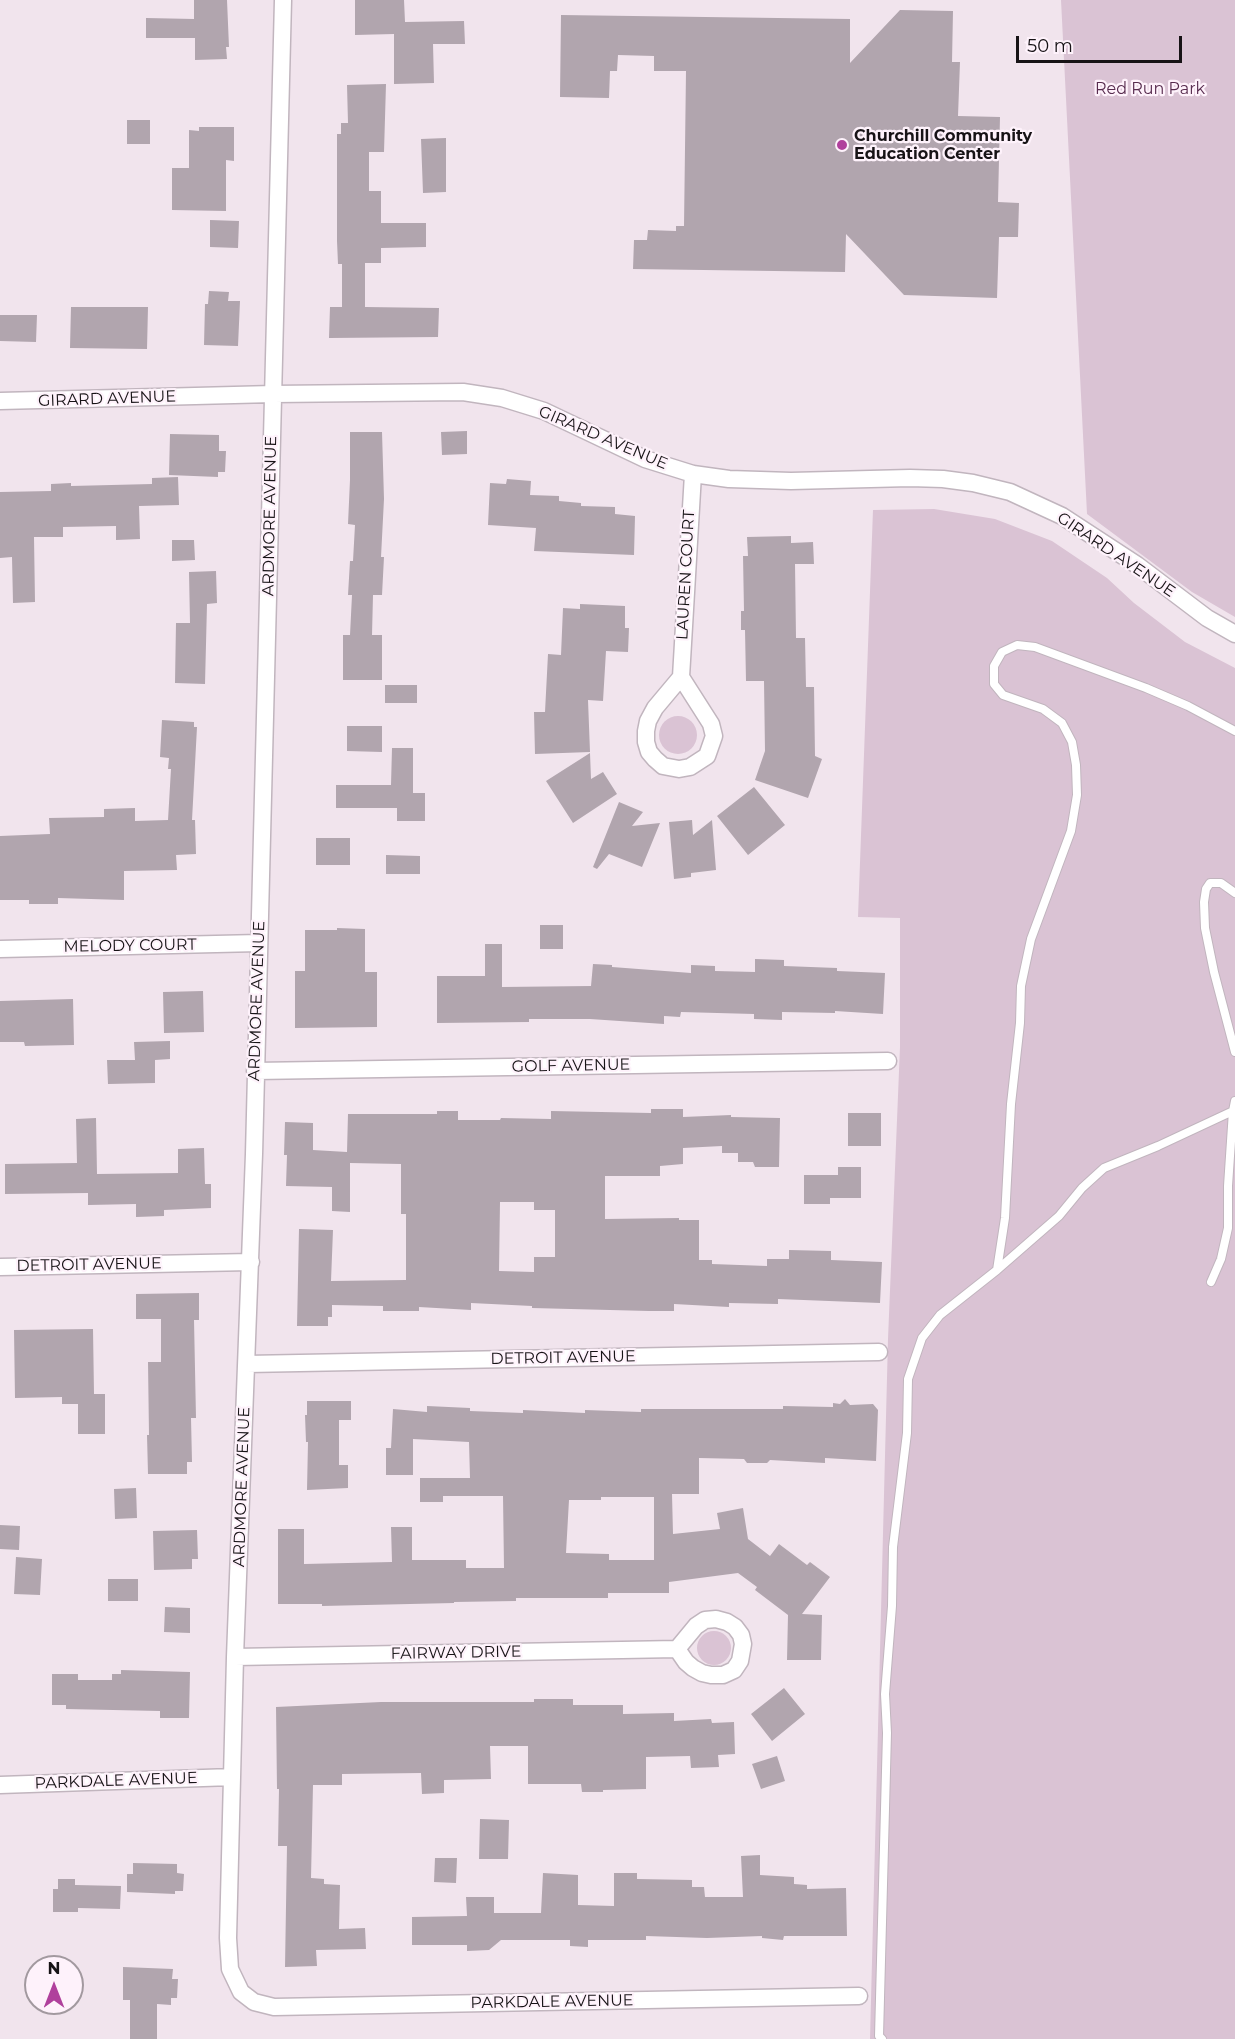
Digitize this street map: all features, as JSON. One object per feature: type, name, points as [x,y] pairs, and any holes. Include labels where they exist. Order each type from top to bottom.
[{"type":"street","name":"ARDMORE AVENUE","points":[[248,1997],[242,1992],[230,1970],[228,1954],[259,943],[283,0]]},
{"type":"street","name":"GIRARD AVENUE","points":[[0,401],[463,392],[502,398],[544,411],[645,459],[693,474],[729,479],[792,481],[910,478],[973,483],[1010,492],[1062,516],[1137,565],[1206,618],[1235,634]]},
{"type":"street","name":"LAUREN COURT","points":[[681,677],[693,474]]},
{"type":"street","points":[[681,677],[711,724],[714,736],[707,756],[690,767],[679,769],[663,766],[655,759],[649,752],[646,731],[655,708],[681,677]]},
{"type":"street","name":"MELODY COURT","points":[[0,949],[259,943]]},
{"type":"street","name":"GOLF AVENUE","points":[[255,1071],[888,1061]]},
{"type":"street","name":"DETROIT AVENUE","points":[[0,1267],[250,1262]]},
{"type":"street","name":"DETROIT AVENUE","points":[[247,1364],[879,1352]]},
{"type":"street","name":"FAIRWAY DRIVE","points":[[236,1657],[677,1649]]},
{"type":"street","name":"PARKDALE AVENUE","points":[[0,1785],[232,1778]]},
{"type":"street","name":"PARKDALE AVENUE","points":[[248,1997],[262,2005],[274,2007],[859,1996]]},
{"type":"lane","points":[[997,1270],[1005,1218],[1011,1104],[1020,1023],[1021,986],[1031,939],[1071,831],[1077,795],[1076,765],[1072,742],[1062,723],[1043,709],[1003,695],[994,684],[994,666],[1002,652],[1017,645],[1035,647],[1146,688],[1235,731]]},
{"type":"lane","points":[[1235,893],[1221,883],[1210,883],[1206,889],[1204,902],[1205,928],[1214,972],[1235,1052]]},
{"type":"lane","points":[[1211,1282],[1221,1259],[1228,1228],[1228,1186],[1235,1101]]},
{"type":"lane","points":[[882,2039],[879,2036],[887,1733],[885,1694],[892,1606],[893,1547],[907,1433],[908,1379],[922,1338],[940,1315],[997,1270],[1059,1216],[1082,1188],[1104,1168],[1234,1111]]},
{"type":"green space","name":"Red Run Park","points":[[1061,0],[1235,0],[1235,617],[1192,592],[1087,514]]},
{"type":"green space","points":[[934,509],[995,519],[1052,541],[1107,578],[1134,603],[1185,642],[1235,668],[1235,2039],[870,2039],[888,1339],[900,1047],[900,918],[858,917],[873,510]]},
{"type":"green space","points":[[678,716],[692,721],[697,735],[692,749],[678,754],[664,749],[659,735],[664,721]]},
{"type":"green space","points":[[714,1631],[726,1636],[731,1648],[726,1660],[714,1665],[702,1660],[697,1648],[702,1636]]},
{"type":"building","points":[[194,0],[227,0],[229,47],[226,47],[227,59],[195,60],[195,38],[146,38],[146,18],[194,19]]},
{"type":"building","points":[[355,0],[404,0],[405,22],[464,21],[465,44],[433,44],[434,83],[394,84],[394,34],[355,35]]},
{"type":"building","name":"Churchill Community Education Center","points":[[900,10],[953,11],[952,62],[960,62],[958,116],[1000,117],[998,202],[1019,203],[1018,237],[999,237],[997,298],[904,295],[846,234],[845,272],[633,269],[634,240],[647,240],[648,230],[676,231],[676,226],[684,226],[686,71],[654,71],[654,56],[618,55],[617,71],[610,71],[609,98],[560,97],[561,15],[850,19],[850,63]]},
{"type":"building","points":[[386,84],[384,152],[369,152],[369,191],[381,191],[381,223],[426,223],[426,247],[381,248],[381,263],[365,263],[365,307],[439,308],[438,337],[329,338],[330,307],[342,307],[342,264],[338,264],[337,241],[337,134],[341,134],[341,123],[348,123],[347,85]]},
{"type":"building","points":[[127,120],[150,120],[150,144],[127,144]]},
{"type":"building","points":[[199,127],[234,127],[234,161],[226,160],[226,211],[172,210],[172,168],[189,168],[189,130],[199,131]]},
{"type":"building","points":[[446,138],[446,192],[423,193],[421,139]]},
{"type":"building","points":[[210,220],[239,221],[238,248],[210,247]]},
{"type":"building","points":[[209,291],[229,292],[228,301],[240,301],[238,346],[204,345],[205,304],[208,304]]},
{"type":"building","points":[[71,307],[148,307],[147,349],[70,348]]},
{"type":"building","points":[[0,315],[37,315],[36,342],[0,341]]},
{"type":"building","points":[[467,431],[467,454],[442,455],[441,432]]},
{"type":"building","points":[[350,432],[382,432],[384,499],[381,557],[384,557],[382,595],[373,595],[372,635],[382,635],[382,680],[343,680],[343,635],[350,635],[352,595],[348,595],[355,525],[348,524]]},
{"type":"building","points":[[170,434],[219,435],[219,451],[226,451],[225,472],[218,472],[218,477],[169,475]]},
{"type":"building","points":[[178,477],[179,505],[139,506],[140,539],[116,540],[116,526],[63,527],[63,537],[34,537],[35,602],[13,603],[12,557],[0,558],[0,492],[51,491],[51,484],[71,483],[71,486],[152,484],[152,478]]},
{"type":"building","points":[[507,479],[531,481],[530,495],[559,496],[559,501],[581,503],[581,506],[615,507],[615,514],[635,516],[634,555],[534,551],[536,528],[488,525],[490,483],[506,484]]},
{"type":"building","points":[[791,536],[791,543],[813,542],[814,564],[795,564],[796,638],[805,638],[806,687],[814,687],[815,756],[822,759],[808,798],[755,780],[765,751],[764,681],[746,681],[745,630],[741,630],[741,611],[744,611],[743,556],[748,556],[747,537]]},
{"type":"building","points":[[172,540],[194,540],[195,560],[172,561]]},
{"type":"building","points":[[216,571],[217,603],[207,604],[205,684],[175,683],[176,623],[190,623],[189,572]]},
{"type":"building","points":[[580,604],[625,606],[625,628],[629,628],[628,652],[606,651],[603,701],[588,700],[590,752],[535,754],[534,712],[545,712],[548,654],[561,655],[563,608],[580,609]]},
{"type":"building","points":[[385,685],[417,685],[417,703],[385,703]]},
{"type":"building","points":[[162,720],[194,722],[194,727],[197,727],[192,820],[195,820],[196,854],[176,855],[177,870],[124,871],[124,900],[58,898],[58,904],[29,904],[29,900],[0,900],[0,836],[50,834],[49,818],[104,817],[104,809],[135,808],[135,821],[168,820],[171,769],[168,769],[169,758],[160,757]]},
{"type":"building","points":[[347,726],[382,726],[382,752],[347,751]]},
{"type":"building","points":[[392,748],[413,748],[413,793],[425,793],[425,821],[397,821],[397,808],[336,808],[336,785],[391,785]]},
{"type":"building","points":[[590,753],[591,779],[603,772],[617,794],[573,823],[546,781]]},
{"type":"building","points":[[754,787],[785,825],[748,855],[717,816]]},
{"type":"building","points":[[619,802],[643,812],[632,826],[660,823],[642,867],[609,854],[597,869],[593,867]]},
{"type":"building","points":[[692,820],[693,835],[712,820],[716,870],[691,873],[691,877],[674,879],[669,822]]},
{"type":"building","points":[[316,838],[350,838],[350,865],[316,865]]},
{"type":"building","points":[[386,855],[420,856],[420,874],[386,874]]},
{"type":"building","points":[[540,925],[563,925],[563,949],[540,949]]},
{"type":"building","points":[[337,928],[365,929],[365,972],[377,972],[377,1027],[295,1028],[295,971],[305,971],[305,930],[337,930]]},
{"type":"building","points":[[485,944],[502,944],[502,987],[591,986],[593,964],[691,973],[691,965],[715,966],[715,971],[755,972],[755,959],[784,960],[784,966],[885,973],[883,1014],[835,1011],[835,1013],[782,1012],[782,1020],[754,1019],[754,1014],[681,1012],[680,1017],[664,1016],[664,1024],[590,1019],[437,1023],[437,976],[485,976]]},
{"type":"building","points":[[203,991],[204,1032],[164,1033],[163,992]]},
{"type":"building","points":[[73,999],[74,1045],[25,1046],[24,1042],[0,1042],[0,1001]]},
{"type":"building","points":[[170,1041],[170,1059],[155,1060],[155,1083],[108,1084],[107,1060],[135,1060],[134,1042]]},
{"type":"building","points":[[651,1109],[683,1109],[683,1117],[731,1115],[731,1117],[780,1118],[779,1167],[755,1167],[753,1162],[738,1162],[738,1153],[722,1153],[722,1146],[683,1148],[683,1164],[660,1166],[660,1176],[605,1176],[605,1219],[699,1220],[699,1260],[712,1260],[712,1264],[767,1266],[767,1259],[789,1259],[789,1250],[831,1251],[831,1260],[882,1262],[880,1303],[778,1299],[778,1304],[729,1303],[729,1307],[674,1304],[674,1311],[532,1308],[532,1306],[471,1303],[471,1310],[419,1307],[419,1311],[383,1311],[383,1306],[332,1305],[332,1317],[328,1317],[328,1326],[297,1326],[299,1229],[333,1230],[331,1281],[406,1280],[406,1214],[401,1214],[401,1164],[350,1163],[350,1212],[332,1211],[332,1187],[286,1186],[285,1122],[313,1123],[313,1150],[347,1152],[348,1114],[437,1114],[437,1111],[458,1111],[458,1120],[500,1120],[501,1118],[551,1119],[551,1111],[651,1113]],"holes":[[[500,1202],[534,1202],[534,1210],[555,1210],[555,1257],[534,1257],[534,1272],[499,1271]]]},
{"type":"building","points":[[848,1113],[881,1113],[881,1146],[848,1146]]},
{"type":"building","points":[[96,1118],[97,1174],[178,1173],[178,1149],[204,1148],[205,1184],[211,1184],[211,1208],[164,1210],[164,1216],[136,1217],[136,1204],[88,1205],[88,1193],[5,1194],[5,1164],[77,1163],[76,1119]]},
{"type":"building","points":[[838,1167],[861,1167],[861,1198],[830,1198],[830,1204],[804,1204],[804,1175],[838,1175]]},
{"type":"building","points":[[199,1293],[199,1320],[194,1320],[196,1418],[191,1418],[192,1462],[187,1462],[187,1474],[148,1474],[148,1362],[161,1362],[161,1319],[136,1319],[136,1294]]},
{"type":"building","points":[[93,1329],[94,1394],[105,1394],[105,1434],[78,1434],[78,1404],[62,1404],[62,1397],[15,1398],[14,1330]]},
{"type":"building","points":[[845,1399],[850,1405],[873,1404],[878,1410],[876,1461],[825,1458],[825,1463],[770,1460],[767,1463],[747,1463],[744,1459],[699,1458],[699,1494],[672,1494],[673,1534],[720,1529],[717,1513],[743,1508],[748,1539],[770,1556],[779,1544],[807,1565],[810,1562],[830,1577],[802,1614],[822,1615],[821,1660],[787,1660],[788,1615],[755,1590],[757,1587],[738,1573],[669,1582],[669,1593],[608,1593],[608,1598],[516,1598],[516,1601],[322,1606],[322,1604],[278,1604],[278,1529],[304,1529],[304,1564],[392,1562],[391,1527],[412,1527],[412,1560],[466,1560],[466,1568],[504,1568],[503,1496],[443,1496],[443,1502],[420,1502],[420,1478],[470,1478],[469,1442],[413,1439],[413,1475],[386,1475],[386,1448],[391,1448],[393,1409],[427,1412],[427,1406],[470,1408],[470,1411],[523,1413],[523,1410],[585,1413],[585,1410],[641,1412],[641,1409],[783,1409],[783,1406],[833,1407],[833,1403],[840,1404]],"holes":[[[601,1497],[654,1497],[654,1560],[609,1560],[609,1554],[566,1553],[569,1500],[601,1500]]]},
{"type":"building","points":[[307,1401],[351,1401],[351,1420],[339,1420],[339,1465],[348,1465],[348,1488],[307,1490],[308,1442],[306,1442],[305,1415],[307,1415]]},
{"type":"building","points":[[136,1488],[137,1518],[115,1519],[114,1489]]},
{"type":"building","points":[[0,1525],[20,1526],[19,1550],[0,1549]]},
{"type":"building","points":[[197,1530],[198,1559],[192,1559],[192,1569],[154,1570],[153,1531]]},
{"type":"building","points":[[16,1557],[42,1559],[40,1595],[14,1594]]},
{"type":"building","points":[[108,1579],[138,1579],[138,1601],[108,1601]]},
{"type":"building","points":[[165,1607],[190,1608],[190,1633],[164,1632]]},
{"type":"building","points":[[121,1670],[190,1672],[189,1718],[160,1718],[160,1711],[66,1709],[66,1705],[52,1705],[52,1674],[78,1674],[78,1680],[112,1680],[112,1674],[121,1674]]},
{"type":"building","points":[[784,1688],[805,1714],[772,1741],[751,1714]]},
{"type":"building","points":[[534,1699],[573,1699],[573,1705],[623,1705],[623,1714],[674,1713],[674,1721],[711,1719],[712,1723],[734,1722],[735,1754],[718,1755],[719,1767],[691,1768],[690,1756],[646,1757],[646,1789],[582,1792],[581,1784],[528,1784],[528,1746],[490,1746],[491,1779],[444,1780],[444,1793],[422,1794],[421,1773],[342,1774],[342,1785],[313,1785],[311,1878],[324,1879],[324,1884],[340,1885],[339,1929],[365,1928],[366,1949],[316,1950],[317,1966],[285,1967],[287,1846],[278,1846],[279,1789],[277,1789],[276,1707],[381,1702],[534,1702]]},
{"type":"building","points":[[777,1756],[785,1781],[761,1789],[752,1764]]},
{"type":"building","points":[[480,1819],[509,1820],[508,1859],[479,1859]]},
{"type":"building","points":[[760,1855],[760,1875],[794,1877],[794,1884],[807,1885],[807,1889],[846,1888],[847,1936],[784,1936],[783,1940],[762,1938],[762,1936],[707,1938],[646,1936],[646,1940],[588,1940],[588,1947],[570,1946],[570,1940],[501,1940],[489,1950],[467,1951],[467,1945],[412,1945],[412,1917],[467,1916],[466,1897],[494,1897],[494,1913],[541,1913],[543,1873],[578,1875],[578,1905],[614,1906],[614,1873],[637,1873],[637,1879],[692,1880],[692,1887],[704,1887],[705,1897],[743,1897],[741,1856]]},
{"type":"building","points":[[435,1858],[457,1858],[456,1883],[434,1882]]},
{"type":"building","points":[[133,1863],[177,1864],[177,1873],[184,1874],[183,1891],[175,1891],[175,1894],[127,1892],[127,1874],[133,1874]]},
{"type":"building","points":[[58,1879],[75,1879],[75,1885],[121,1886],[120,1909],[78,1908],[78,1912],[53,1912],[53,1889],[58,1889]]},
{"type":"building","points":[[123,1967],[173,1969],[172,1979],[178,1979],[177,1998],[171,1998],[171,2005],[157,2004],[157,2039],[130,2039],[130,2000],[123,2000]]},
{"type":"place","name":"Churchill Community Education Center","points":[[842,145]]}]
